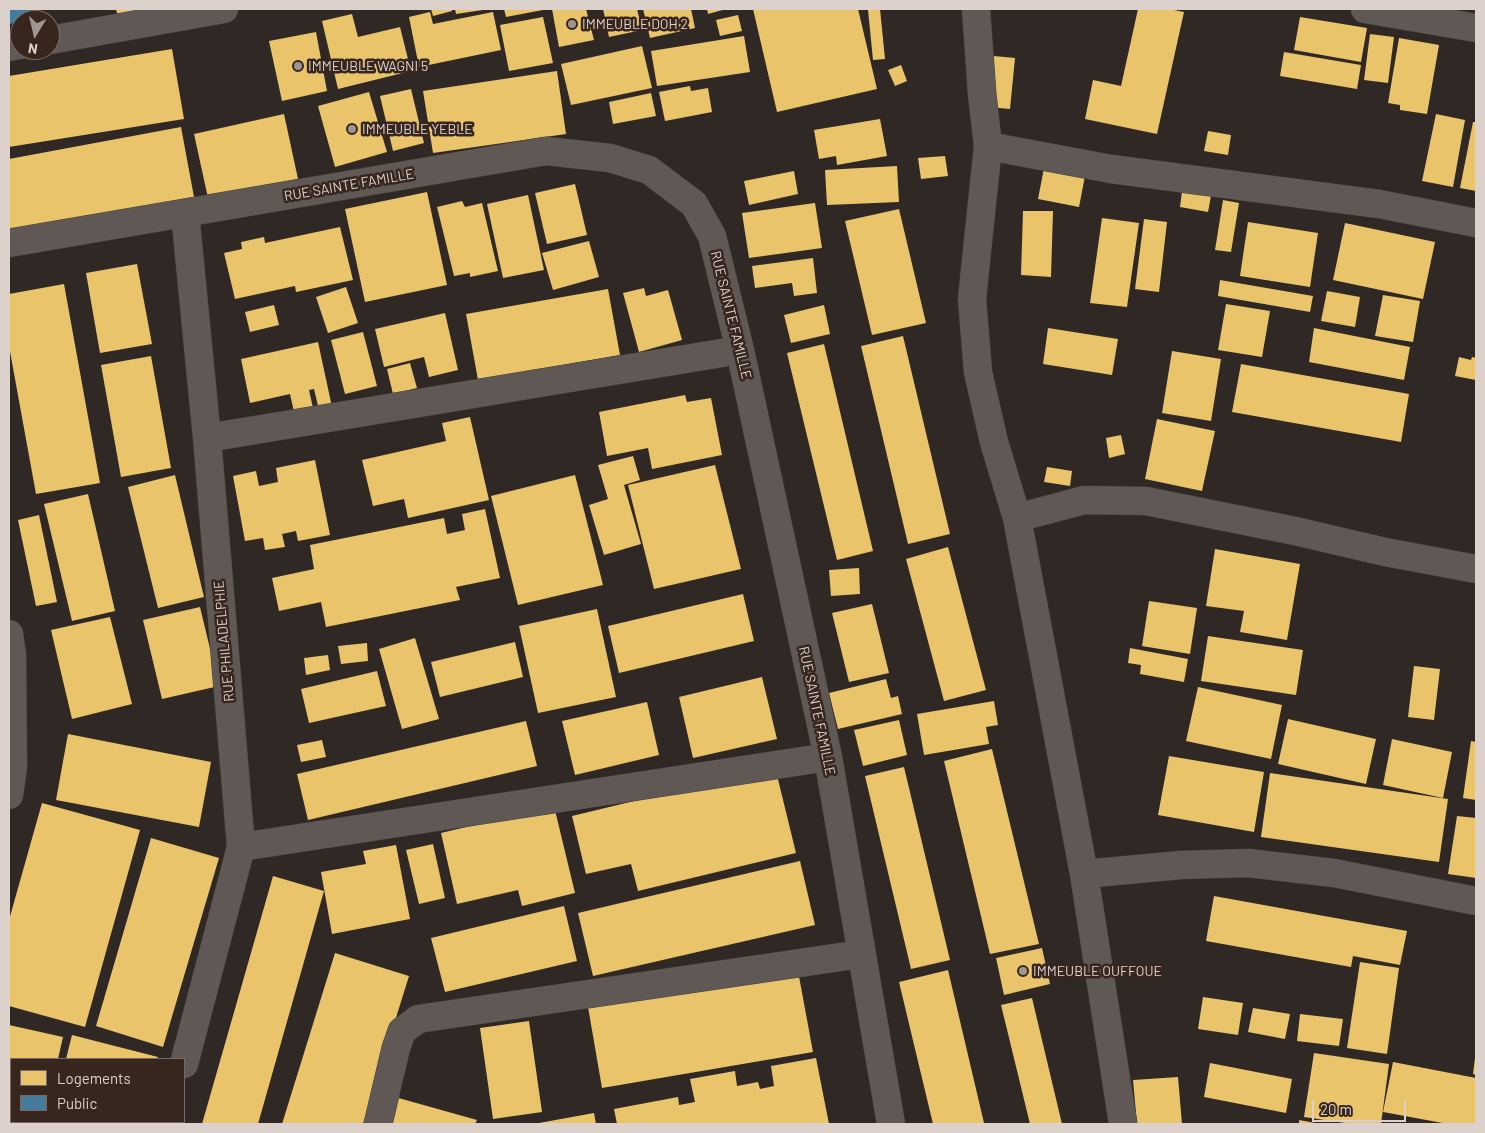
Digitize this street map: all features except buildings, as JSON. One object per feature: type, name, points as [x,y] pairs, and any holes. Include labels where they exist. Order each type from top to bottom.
[{"type":"street","points":[[60,38],[224,9]]},
{"type":"street","points":[[976,9],[988,146],[972,299],[978,372],[994,442],[1017,518],[1084,874],[1124,1124]]},
{"type":"street","points":[[1365,9],[1476,28]]},
{"type":"street","points":[[988,146],[1111,169],[1380,204],[1476,223]]},
{"type":"street","name":"RUE SAINTE FAMILLE","points":[[9,243],[546,151],[610,158],[649,170],[694,204],[712,236],[740,350],[828,757],[891,1124]]},
{"type":"street","name":"RUE PHILADELPHIE","points":[[185,213],[207,438],[241,847],[185,1060]]},
{"type":"street","points":[[207,438],[740,350]]},
{"type":"street","points":[[1017,518],[1084,500],[1146,501],[1295,531],[1385,552],[1476,569]]},
{"type":"street","points":[[9,634],[12,656],[13,766],[9,795]]},
{"type":"street","points":[[241,847],[828,757]]},
{"type":"street","points":[[1084,874],[1181,865],[1248,863],[1334,873],[1476,902]]},
{"type":"street","points":[[378,1124],[396,1048],[402,1031],[418,1019],[861,954]]},
{"type":"place","name":"IMMEUBLE DOH 2","points":[[572,24]]},
{"type":"place","name":"IMMEUBLE WAGNI 5","points":[[298,66]]},
{"type":"place","name":"IMMEUBLE YEBLE","points":[[352,129]]},
{"type":"place","name":"IMMEUBLE OUFFOUE","points":[[1023,971]]}]
